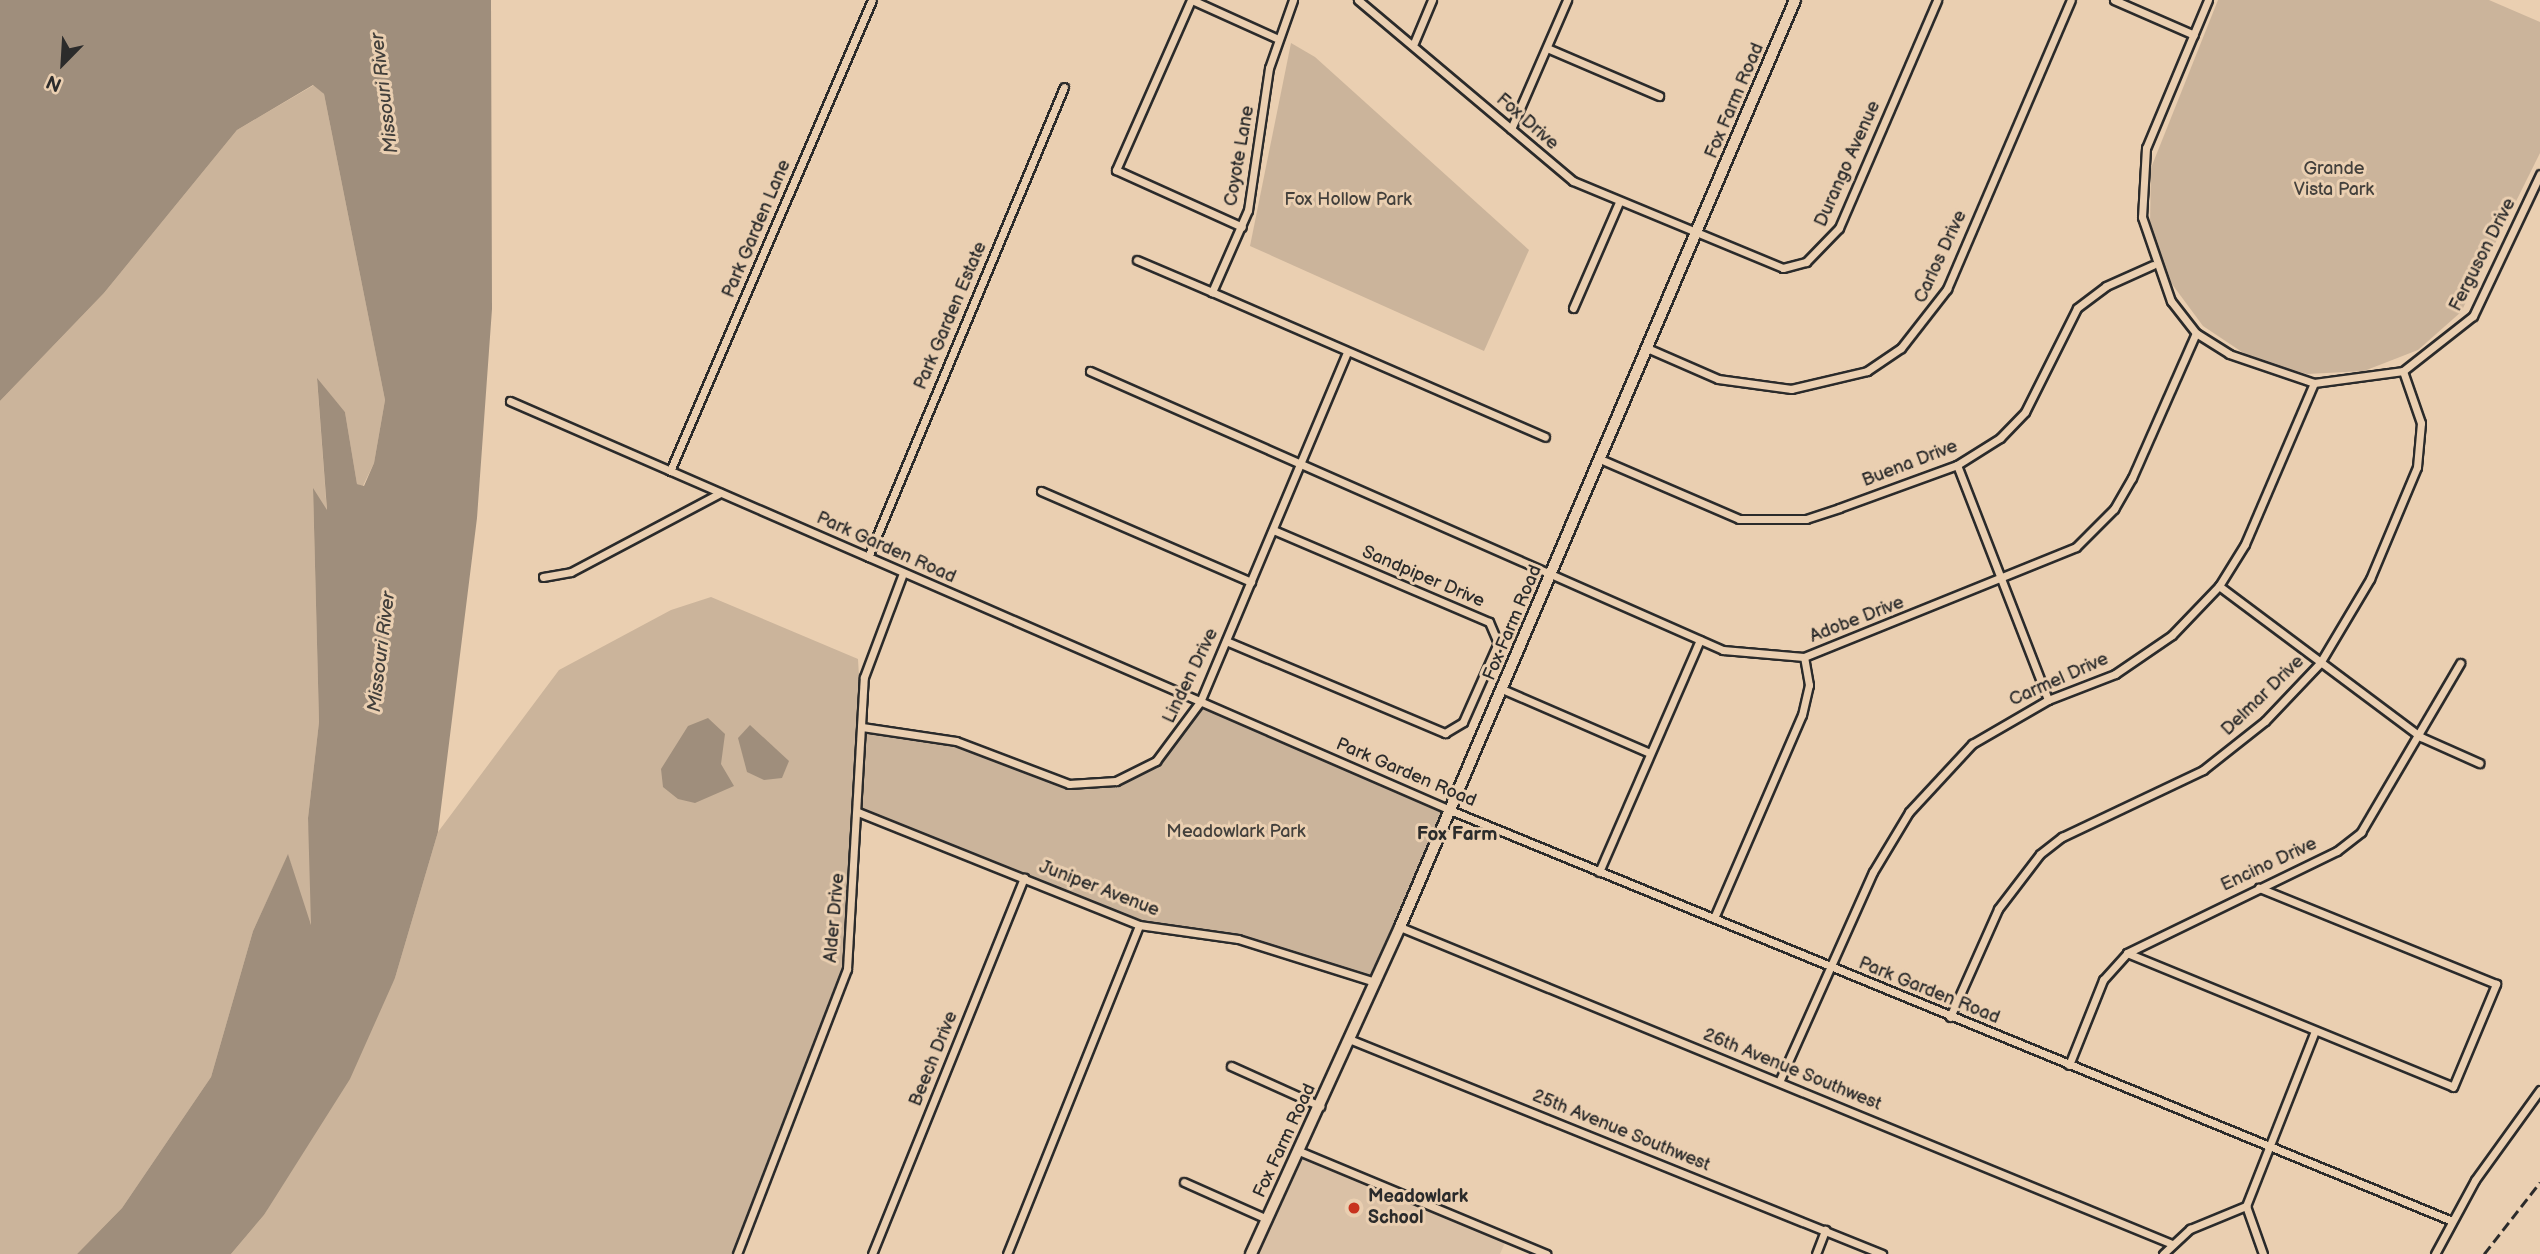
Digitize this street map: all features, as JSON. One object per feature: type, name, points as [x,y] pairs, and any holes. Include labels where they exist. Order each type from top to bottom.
[{"type":"street","name":"Park Garden Lane","points":[[670,471],[872,0]]},
{"type":"street","points":[[1242,227],[1116,170],[1192,0],[1276,38]]},
{"type":"street","name":"Coyote Lane","points":[[1212,292],[1242,227],[1276,38],[1293,0]]},
{"type":"street","name":"Fox Drive","points":[[1358,0],[1414,43],[1573,181],[1696,236]]},
{"type":"street","points":[[1414,43],[1432,0]]},
{"type":"street","points":[[1511,129],[1567,0]]},
{"type":"street","name":"Fox Farm Road","points":[[1251,1254],[1400,927],[1795,0]]},
{"type":"street","name":"Durango Avenue","points":[[1696,236],[1783,268],[1806,262],[1829,244],[1937,0]]},
{"type":"street","name":"Carlos Drive","points":[[1647,348],[1718,379],[1791,389],[1867,371],[1901,348],[1947,289],[2071,0]]},
{"type":"street","points":[[2114,0],[2194,34]]},
{"type":"street","points":[[2208,0],[2146,148],[2142,217],[2154,265],[2196,332],[2267,371],[2314,383],[2403,371]]},
{"type":"street","points":[[1547,48],[1659,96]]},
{"type":"street","name":"Park Garden Estate","points":[[868,557],[1064,87]]},
{"type":"street","name":"Ferguson Drive","points":[[2403,371],[2473,316],[2540,174]]},
{"type":"street","points":[[2530,197],[2540,201]]},
{"type":"street","points":[[1573,308],[1619,202]]},
{"type":"street","points":[[1138,260],[1347,353],[1545,436]]},
{"type":"street","name":"Buena Drive","points":[[1600,459],[1721,512],[1772,523],[1806,519],[1957,465],[2000,438],[2025,412],[2077,308],[2106,286],[2154,265]]},
{"type":"street","name":"Adobe Drive","points":[[1090,371],[1300,466],[1700,640],[1750,656],[1804,657],[2076,547],[2114,509],[2196,332]]},
{"type":"street","name":"Linden Drive","points":[[862,727],[956,741],[1069,784],[1116,781],[1156,761],[1200,702],[1347,353]]},
{"type":"street","name":"Delmar Drive","points":[[1950,1017],[1998,909],[2040,854],[2062,837],[2203,770],[2265,721],[2320,663],[2370,579],[2417,467],[2421,423],[2403,371]]},
{"type":"street","name":"Carmel Drive","points":[[1779,1082],[1829,967],[1884,852],[1928,787],[1972,744],[2048,700],[2115,674],[2172,635],[2219,586],[2245,544],[2314,383]]},
{"type":"street","name":"Park Garden Road","points":[[510,401],[1450,810],[2452,1221]]},
{"type":"street","points":[[1957,465],[2048,700]]},
{"type":"street","points":[[1041,491],[1251,582]]},
{"type":"street","points":[[543,577],[571,572],[720,493]]},
{"type":"street","name":"Sandpiper Drive","points":[[1226,642],[1445,733],[1464,722],[1498,643],[1489,622],[1273,530]]},
{"type":"street","name":"Alder Drive","points":[[737,1254],[847,969],[869,653],[903,573]]},
{"type":"street","points":[[2219,586],[2421,737],[2479,762]]},
{"type":"street","points":[[1599,872],[1700,640]]},
{"type":"street","points":[[1714,918],[1802,715],[1809,685],[1804,657]]},
{"type":"street","name":"Encino Drive","points":[[2069,1065],[2103,980],[2127,953],[2337,851],[2361,832],[2421,737],[2460,663]]},
{"type":"street","points":[[1502,689],[1650,753]]},
{"type":"street","name":"Juniper Avenue","points":[[858,812],[1139,925],[1238,939],[1375,982]]},
{"type":"street","name":"Beech Drive","points":[[872,1254],[1024,877]]},
{"type":"street","points":[[2127,953],[2453,1087],[2496,984],[2259,888]]},
{"type":"street","points":[[1007,1254],[1139,925]]},
{"type":"street","name":"26th Avenue Southwest","points":[[1400,927],[2172,1244]]},
{"type":"street","points":[[2263,1254],[2246,1206],[2315,1031]]},
{"type":"street","name":"25th Avenue Southwest","points":[[1349,1039],[1882,1254]]},
{"type":"street","points":[[1231,1066],[1320,1106]]},
{"type":"street","points":[[2435,1254],[2452,1221],[2540,1090]]},
{"type":"street","points":[[1299,1151],[1546,1254]]},
{"type":"street","points":[[1184,1182],[1267,1219]]},
{"type":"street","points":[[2163,1254],[2172,1244],[2246,1206]]},
{"type":"street","points":[[1816,1254],[1825,1230]]},
{"type":"shaded area","name":"Meadowlark School","points":[[1299,1151],[1507,1238],[1500,1254],[1253,1254]]},
{"type":"green space","name":"Grande Vista Park","points":[[2218,0],[2489,0],[2540,22],[2540,153],[2461,312],[2418,350],[2364,371],[2307,374],[2251,358],[2203,326],[2169,280],[2150,225],[2151,168]]},
{"type":"green space","name":"Fox Hollow Park","points":[[1291,43],[1315,57],[1529,250],[1484,351],[1250,246]]},
{"type":"green space","points":[[314,85],[324,94],[385,400],[374,463],[363,486],[357,484],[345,412],[317,379],[327,512],[313,490],[319,722],[308,818],[315,897],[310,927],[288,855],[253,931],[211,1077],[122,1208],[77,1254],[0,1254],[0,401],[104,293],[237,130]]},
{"type":"green space","name":"Meadowlark Park","points":[[711,597],[858,659],[862,727],[956,741],[1069,784],[1116,781],[1156,761],[1200,702],[1450,810],[1375,982],[1238,939],[1139,925],[859,812],[852,933],[836,1006],[737,1254],[231,1254],[264,1215],[395,978],[438,832],[559,670],[671,610]]},
{"type":"water","name":"Missouri River","points":[[0,0],[491,0],[492,309],[477,518],[438,832],[395,978],[350,1079],[264,1215],[231,1254],[77,1254],[122,1208],[211,1077],[253,931],[288,854],[311,925],[308,818],[319,722],[313,488],[327,510],[317,378],[345,412],[357,484],[364,486],[374,463],[385,400],[324,94],[313,85],[237,130],[104,293],[0,401]]},
{"type":"water","points":[[708,718],[725,734],[721,764],[734,786],[695,803],[678,799],[663,787],[661,769],[688,726]]},
{"type":"water","points":[[750,725],[789,761],[782,778],[764,780],[747,772],[738,738]]},
{"type":"railway","points":[[2484,1254],[2540,1182]]},
{"type":"place","name":"Meadowlark School","points":[[1354,1208]]},
{"type":"district","name":"Fox Farm","points":[[1457,835]]}]
